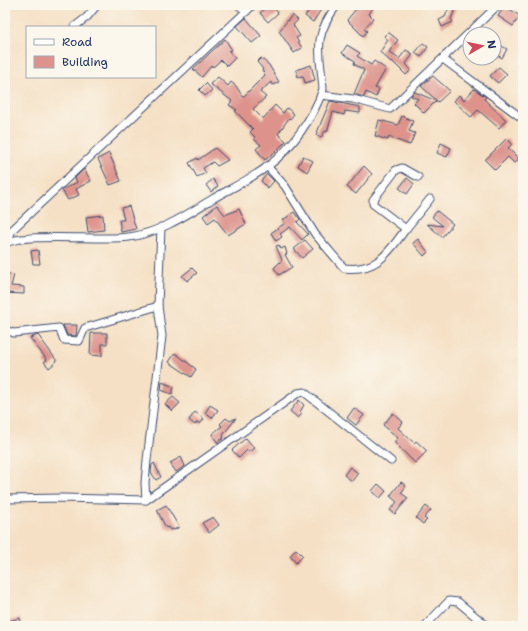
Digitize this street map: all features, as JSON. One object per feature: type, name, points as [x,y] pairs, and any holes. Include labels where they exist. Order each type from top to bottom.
[{"type":"street","points":[[75,26],[87,17],[96,5]]},
{"type":"street","points":[[238,5],[247,11]]},
{"type":"street","points":[[6,243],[12,230],[253,5]]},
{"type":"street","points":[[6,243],[35,239],[128,237],[161,227],[192,212],[268,166],[308,122],[321,95],[323,89],[319,47],[320,34],[337,5]]},
{"type":"street","points":[[321,95],[353,99],[390,109],[498,5]]},
{"type":"street","points":[[443,58],[523,119]]},
{"type":"street","points":[[268,166],[285,186],[315,234],[344,268],[355,269],[380,261],[391,252],[406,229],[430,199]]},
{"type":"street","points":[[406,229],[373,204],[373,200],[396,170],[402,168],[418,177]]},
{"type":"street","points":[[146,500],[145,482],[147,460],[162,336],[158,306],[161,227]]},
{"type":"street","points":[[5,330],[14,332],[59,328],[64,340],[79,341],[85,328],[158,306]]},
{"type":"street","points":[[5,500],[62,498],[146,500],[298,393],[304,392],[391,460]]},
{"type":"street","points":[[425,626],[449,601],[458,602],[487,626]]},
{"type":"building","points":[[269,5],[279,5],[275,9],[278,13],[268,22],[260,13]]},
{"type":"building","points":[[312,5],[324,5],[313,22],[305,16]]},
{"type":"building","points":[[350,5],[369,5],[373,8],[369,14],[373,18],[364,29],[367,31],[363,36],[347,20],[356,9]]},
{"type":"building","points":[[450,5],[457,5],[451,19],[453,22],[442,27],[439,20],[445,17]]},
{"type":"building","points":[[505,6],[520,16],[513,26],[498,16]]},
{"type":"building","points":[[292,15],[298,20],[293,25],[300,36],[296,38],[302,48],[294,53],[279,31]]},
{"type":"building","points":[[246,18],[261,36],[252,43],[237,26]]},
{"type":"building","points":[[388,32],[398,40],[389,52],[399,59],[406,50],[413,54],[406,64],[411,70],[406,75],[392,61],[391,62],[380,52],[388,40],[384,36]]},
{"type":"building","points":[[225,39],[232,50],[229,51],[235,58],[227,66],[221,60],[213,67],[212,65],[202,77],[193,69]]},
{"type":"building","points":[[423,43],[428,47],[421,57],[415,53]]},
{"type":"building","points":[[347,45],[360,53],[357,56],[371,65],[374,61],[386,69],[375,88],[379,89],[376,97],[366,92],[364,97],[354,94],[364,70],[354,64],[355,61],[342,53]]},
{"type":"building","points":[[502,46],[507,49],[502,58]]},
{"type":"building","points":[[261,58],[269,65],[279,82],[273,85],[271,82],[260,92],[266,97],[253,109],[263,119],[275,105],[283,113],[287,108],[294,114],[290,119],[289,118],[278,134],[286,141],[265,160],[256,149],[261,145],[254,139],[255,137],[250,132],[253,129],[235,111],[237,110],[229,105],[232,101],[210,84],[218,77],[228,86],[231,82],[236,86],[243,97],[265,75],[262,70],[263,69],[257,62]]},
{"type":"building","points":[[311,65],[315,80],[305,83],[303,76],[298,77],[296,70]]},
{"type":"building","points":[[499,67],[507,74],[498,83],[490,76]]},
{"type":"building","points":[[433,76],[450,91],[438,102],[421,86]]},
{"type":"building","points":[[206,83],[212,90],[205,96],[199,90]]},
{"type":"building","points":[[474,89],[486,97],[484,99],[506,120],[499,128],[478,110],[471,117],[454,101],[459,95],[464,100]]},
{"type":"building","points":[[415,92],[436,101],[424,113],[414,103],[418,99],[411,96]]},
{"type":"building","points":[[330,101],[360,107],[360,113],[345,111],[344,115],[333,112],[327,132],[325,131],[321,138],[316,135]]},
{"type":"building","points":[[402,116],[413,121],[409,131],[415,133],[410,145],[389,137],[388,140],[375,136],[379,120],[398,125]]},
{"type":"building","points":[[507,138],[512,144],[508,148],[519,159],[514,163],[508,157],[495,170],[485,160]]},
{"type":"building","points":[[441,143],[451,148],[447,157],[437,153]]},
{"type":"building","points":[[215,148],[228,160],[217,166],[213,162],[203,168],[206,173],[197,177],[189,163],[197,158],[198,160]]},
{"type":"building","points":[[109,153],[121,181],[110,185],[98,159]]},
{"type":"building","points":[[303,156],[313,161],[307,172],[298,166]]},
{"type":"building","points":[[364,166],[372,174],[356,194],[347,187]]},
{"type":"building","points":[[84,169],[91,181],[76,189],[79,195],[68,200],[62,190],[77,182],[75,178]]},
{"type":"building","points":[[267,174],[274,181],[268,188],[261,181]]},
{"type":"building","points":[[407,178],[414,184],[407,194],[399,188]]},
{"type":"building","points":[[213,179],[218,186],[211,192],[206,185]]},
{"type":"building","points":[[217,205],[225,215],[239,209],[246,224],[228,235],[215,218],[208,223],[203,216]]},
{"type":"building","points":[[129,206],[136,229],[121,232],[119,220],[124,220],[121,208]]},
{"type":"building","points":[[437,211],[453,224],[442,237],[427,224],[443,226],[432,217]]},
{"type":"building","points":[[294,212],[300,219],[297,222],[308,234],[302,240],[290,227],[280,234],[282,237],[276,241],[271,233],[285,223],[283,220]]},
{"type":"building","points":[[103,215],[104,230],[88,232],[86,217]]},
{"type":"building","points":[[418,239],[428,252],[424,256],[413,243]]},
{"type":"building","points":[[305,240],[313,249],[302,258],[294,249]]},
{"type":"building","points":[[279,245],[281,249],[285,247],[287,254],[285,255],[292,267],[279,275],[274,268],[282,260],[276,246]]},
{"type":"building","points":[[38,250],[40,264],[33,264],[31,251]]},
{"type":"building","points":[[192,268],[197,273],[187,281],[182,276]]},
{"type":"building","points":[[5,273],[14,275],[11,286],[24,287],[24,294],[5,293]]},
{"type":"building","points":[[63,325],[77,325],[76,336],[67,335]]},
{"type":"building","points":[[91,333],[107,333],[107,344],[102,344],[102,356],[90,355]]},
{"type":"building","points":[[38,335],[57,361],[49,368],[44,362],[47,360],[30,338]]},
{"type":"building","points":[[175,353],[196,369],[191,377],[169,362]]},
{"type":"building","points":[[162,382],[174,387],[172,394],[161,390]]},
{"type":"building","points":[[173,397],[180,403],[172,411],[165,404]]},
{"type":"building","points":[[299,400],[304,405],[300,412],[302,414],[298,418],[290,411]]},
{"type":"building","points":[[210,405],[218,410],[212,418],[205,413]]},
{"type":"building","points":[[354,408],[364,415],[356,425],[347,418]]},
{"type":"building","points":[[195,412],[204,419],[200,424],[197,422],[195,425],[189,420]]},
{"type":"building","points":[[393,413],[403,422],[398,428],[414,443],[416,441],[427,451],[415,463],[394,442],[398,438],[383,425]]},
{"type":"building","points":[[226,418],[230,421],[236,418],[223,435],[224,438],[217,442],[212,434],[222,426],[220,424]]},
{"type":"building","points":[[246,438],[254,448],[249,452],[247,450],[239,458],[232,450]]},
{"type":"building","points":[[181,457],[185,466],[176,472],[170,463]]},
{"type":"building","points":[[154,463],[161,477],[156,480],[151,472],[152,465]]},
{"type":"building","points":[[350,467],[358,473],[352,481],[344,475]]},
{"type":"building","points":[[401,482],[406,486],[401,493],[408,498],[395,514],[390,510],[397,502],[390,496]]},
{"type":"building","points":[[378,484],[386,491],[380,498],[372,491]]},
{"type":"building","points":[[166,505],[179,527],[174,530],[170,530],[168,527],[166,528],[157,510]]},
{"type":"building","points":[[426,506],[431,510],[424,518],[427,520],[423,524],[416,518]]},
{"type":"building","points":[[213,517],[219,525],[209,533],[202,523]]},
{"type":"building","points":[[296,549],[303,556],[296,563],[290,556]]},
{"type":"building","points":[[20,618],[22,626],[5,626],[5,622]]}]
